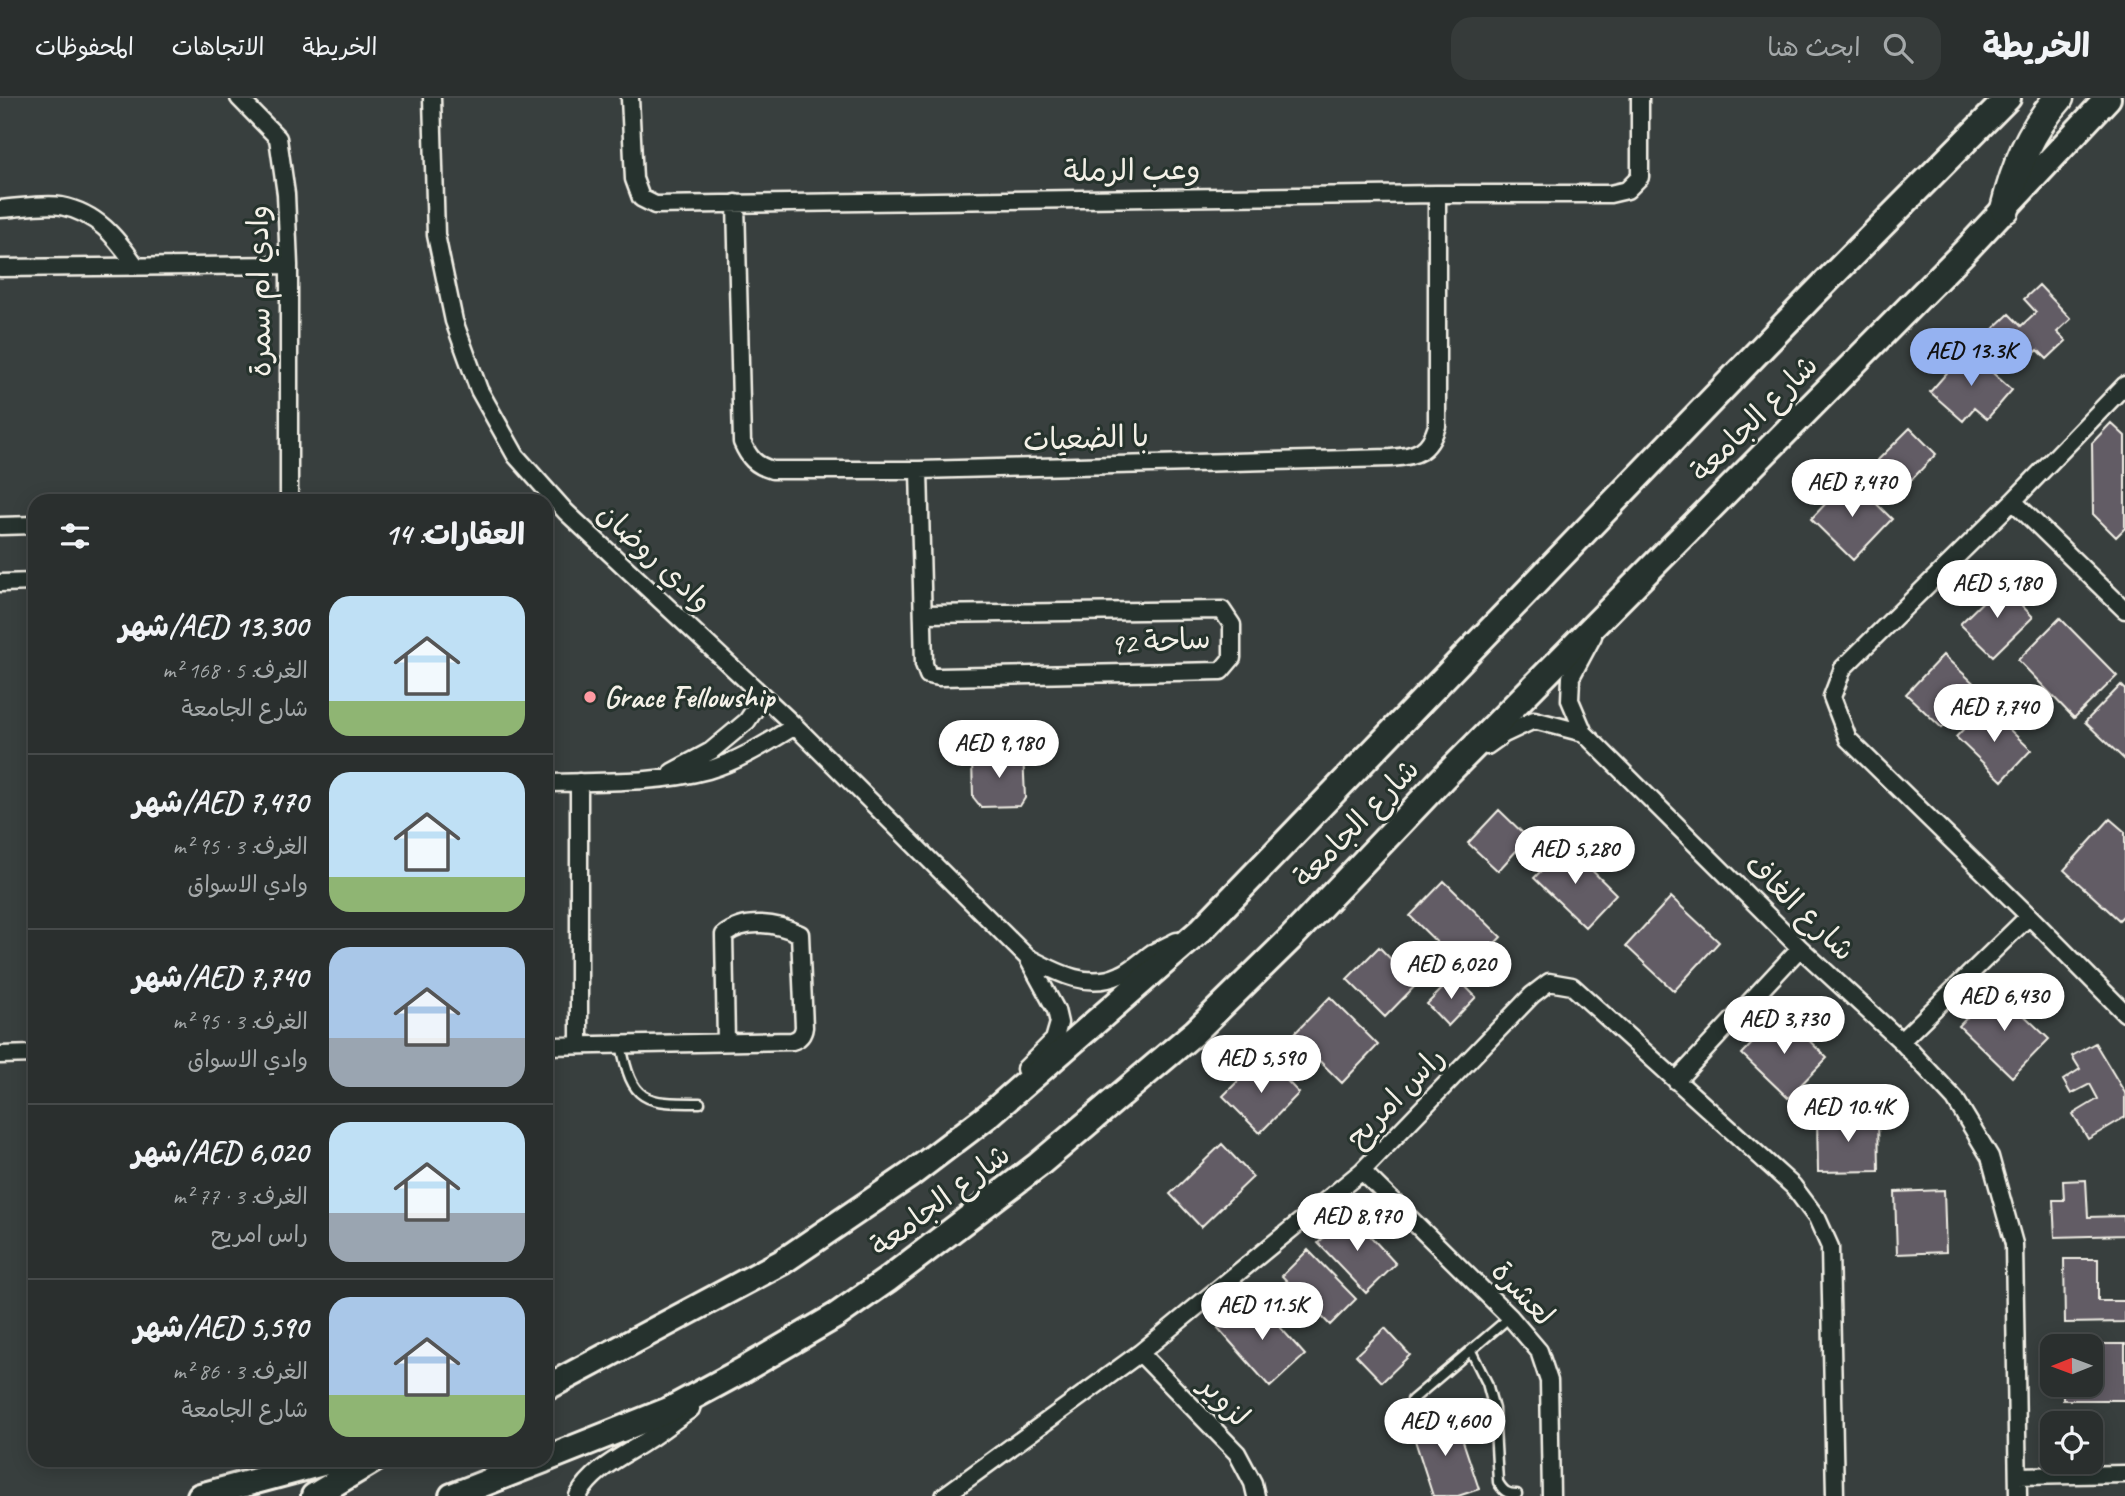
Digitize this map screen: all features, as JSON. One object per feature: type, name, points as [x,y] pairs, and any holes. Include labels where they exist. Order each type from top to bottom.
[{"type":"highway","points":[[2005,209],[2027,143],[2059,98]]},
{"type":"main road","name":"شارع الجامعة","points":[[553,1384],[782,1262],[911,1175],[989,1115],[1201,930],[1791,318],[2008,98]]},
{"type":"main road","name":"شارع الجامعة","points":[[553,1456],[668,1410],[837,1315],[1038,1165],[1195,1032],[1290,939],[1443,778],[2005,209],[2108,98]]},
{"type":"main road","points":[[200,1496],[308,1467]]},
{"type":"main road","points":[[314,1496],[362,1467]]},
{"type":"main road","name":"شارع الجامعة","points":[[453,1496],[525,1467]]},
{"type":"street","name":"وادي ام سمرة","points":[[239,98],[278,138],[286,194],[289,265],[289,494]]},
{"type":"street","name":"وادي روضان","points":[[432,98],[436,235],[454,321],[479,390],[516,456],[550,494]]},
{"type":"street","name":"وعب الرملة","points":[[630,98],[634,179],[641,198],[655,205],[1609,194],[1627,190],[1640,177],[1640,98]]},
{"type":"street","name":"با الضعيات","points":[[736,203],[742,442],[748,457],[758,466],[772,470],[919,470],[1391,458],[1421,451],[1432,442],[1437,426],[1437,194]]},
{"type":"street","points":[[0,208],[58,206],[87,214],[117,239],[135,266]]},
{"type":"street","points":[[0,268],[289,265]]},
{"type":"street","points":[[2125,385],[1843,668],[1832,697],[1848,739],[2125,1013]]},
{"type":"street","name":"ساحة 92","points":[[919,470],[924,664],[928,675],[939,677],[1221,671],[1232,658],[1232,625],[1222,610],[924,614]]},
{"type":"street","name":"وادي روضان","points":[[553,497],[794,726],[1027,957],[1056,1010],[1059,1023],[1054,1040],[1013,1080],[989,1115]]},
{"type":"street","points":[[2013,500],[2125,610]]},
{"type":"street","points":[[0,526],[28,525]]},
{"type":"street","points":[[0,583],[28,582]]},
{"type":"street","name":"شارع الغاف","points":[[1605,614],[1571,677],[1570,699],[1584,733],[1800,948],[1901,1041],[1955,1099],[1990,1157],[2014,1244],[2018,1496]]},
{"type":"street","points":[[658,779],[711,751],[747,721],[763,697]]},
{"type":"street","points":[[1443,778],[1504,734],[1534,720],[1584,733]]},
{"type":"street","points":[[553,783],[658,779],[708,770],[738,758],[794,726]]},
{"type":"street","points":[[579,782],[579,1045]]},
{"type":"street","points":[[1901,1041],[2029,916]]},
{"type":"street","points":[[553,1045],[792,1041],[801,1036],[804,1027],[800,933],[775,925],[761,924],[736,928],[724,935],[726,1042]]},
{"type":"street","name":"وادي روضان","points":[[1027,957],[1062,975],[1076,979],[1106,980],[1122,974],[1154,952],[1201,930]]},
{"type":"street","points":[[1676,1081],[1800,948]]},
{"type":"street","name":"راس امريح","points":[[944,1496],[1140,1353],[1362,1171],[1532,995],[1549,982],[1572,986],[1793,1186],[1817,1218],[1830,1247],[1835,1496]]},
{"type":"street","points":[[0,1055],[28,1054]]},
{"type":"street","name":"لعشرة","points":[[1362,1171],[1510,1317],[1539,1351],[1549,1381],[1551,1496]]},
{"type":"street","name":"لزوير","points":[[1140,1353],[1237,1453],[1253,1483],[1256,1496]]},
{"type":"street","points":[[578,1496],[598,1471],[698,1404],[717,1384]]},
{"type":"street","points":[[2018,1476],[2125,1474]]},
{"type":"lane","points":[[621,1044],[627,1074],[639,1093],[659,1103],[700,1103]]},
{"type":"lane","points":[[1412,1400],[1510,1317]]},
{"type":"lane","points":[[1471,1351],[1487,1383],[1494,1409],[1498,1482],[1502,1490],[1517,1494]]},
{"type":"building","points":[[2039,285],[2071,319],[2057,332],[2066,341],[2047,359],[2038,350],[2022,365],[1991,331],[2009,314],[2021,326],[2036,312],[2024,299]]},
{"type":"building","points":[[1967,350],[2012,390],[1987,419],[1974,408],[1963,421],[1930,392]]},
{"type":"building","points":[[2111,423],[2125,436],[2125,528],[2116,537],[2093,514],[2092,443]]},
{"type":"building","points":[[1910,428],[1936,454],[1899,493],[1872,466]]},
{"type":"building","points":[[1850,478],[1892,519],[1853,560],[1811,519]]},
{"type":"building","points":[[2001,584],[2033,617],[1993,656],[1960,624]]},
{"type":"building","points":[[2060,618],[2117,676],[2074,718],[2018,660]]},
{"type":"building","points":[[1943,655],[1979,688],[1942,728],[1906,694]]},
{"type":"building","points":[[2121,685],[2125,689],[2125,760],[2085,722]]},
{"type":"building","points":[[1985,706],[2031,750],[2002,781],[1956,737]]},
{"type":"building","points":[[1023,752],[1025,798],[1020,806],[981,807],[973,797],[972,760],[979,754]]},
{"type":"building","points":[[1499,810],[1528,838],[1498,871],[1468,843]]},
{"type":"building","points":[[2110,819],[2125,832],[2125,914],[2119,920],[2064,870]]},
{"type":"building","points":[[1566,845],[1616,894],[1585,927],[1534,878]]},
{"type":"building","points":[[1444,881],[1501,937],[1467,972],[1410,916]]},
{"type":"building","points":[[1671,897],[1719,942],[1674,991],[1626,946]]},
{"type":"building","points":[[1379,947],[1416,985],[1385,1017],[1347,979]]},
{"type":"building","points":[[1455,976],[1476,997],[1448,1026],[1427,1004]]},
{"type":"building","points":[[1995,988],[2049,1039],[2012,1077],[1959,1026]]},
{"type":"building","points":[[1330,997],[1378,1045],[1342,1083],[1293,1035]]},
{"type":"building","points":[[1781,1013],[1827,1058],[1788,1098],[1742,1054]]},
{"type":"building","points":[[2095,1043],[2125,1093],[2125,1117],[2088,1139],[2073,1114],[2098,1099],[2090,1084],[2071,1094],[2063,1080],[2080,1069],[2072,1056]]},
{"type":"building","points":[[1263,1056],[1299,1093],[1260,1133],[1223,1096]]},
{"type":"building","points":[[1878,1116],[1879,1171],[1818,1172],[1817,1117]]},
{"type":"building","points":[[1222,1144],[1253,1177],[1201,1227],[1170,1194]]},
{"type":"building","points":[[2086,1180],[2088,1217],[2124,1216],[2125,1235],[2055,1237],[2053,1200],[2064,1200],[2063,1181]]},
{"type":"building","points":[[1944,1190],[1946,1252],[1897,1254],[1895,1192]]},
{"type":"building","points":[[1349,1213],[1396,1264],[1366,1293],[1318,1243]]},
{"type":"building","points":[[1308,1250],[1356,1299],[1330,1325],[1282,1276]]},
{"type":"building","points":[[2064,1259],[2098,1259],[2098,1301],[2125,1301],[2125,1322],[2065,1323]]},
{"type":"building","points":[[1253,1297],[1305,1355],[1270,1387],[1218,1328]]},
{"type":"building","points":[[1385,1328],[1410,1355],[1382,1382],[1356,1355]]},
{"type":"building","points":[[2104,1344],[2125,1344],[2125,1400],[2063,1400],[2063,1397],[2103,1397]]},
{"type":"building","points":[[1454,1414],[1479,1489],[1458,1496],[1433,1496],[1411,1428]]},
{"type":"place","name":"Grace Fellowship","points":[[590,697]]}]
